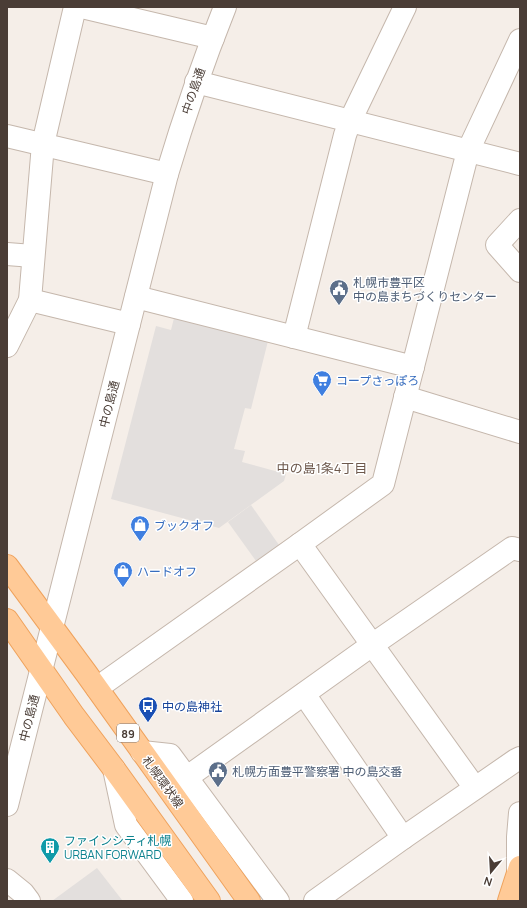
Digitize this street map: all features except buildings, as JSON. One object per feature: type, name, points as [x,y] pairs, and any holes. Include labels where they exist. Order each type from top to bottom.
[{"type":"main road","name":"札幌環状線","points":[[7,566],[97,688],[249,901]]},
{"type":"main road","points":[[7,620],[74,716],[209,901]]},
{"type":"main road","points":[[509,901],[519,869]]},
{"type":"street","points":[[7,346],[30,300],[43,144],[75,7]]},
{"type":"street","points":[[82,7],[213,38]]},
{"type":"street","name":"中の島通","points":[[7,805],[10,779],[42,670],[167,174],[196,82],[225,7]]},
{"type":"street","points":[[294,337],[345,135],[350,121],[405,7]]},
{"type":"street","points":[[97,688],[383,484],[468,152],[520,40]]},
{"type":"street","points":[[196,82],[520,164]]},
{"type":"street","points":[[7,136],[167,174]]},
{"type":"street","points":[[520,220],[497,245],[520,271]]},
{"type":"street","points":[[7,254],[33,256]]},
{"type":"street","points":[[136,297],[413,367]]},
{"type":"street","points":[[30,300],[129,324]]},
{"type":"street","points":[[405,397],[520,432]]},
{"type":"street","points":[[300,544],[475,788]]},
{"type":"street","points":[[186,778],[372,645],[512,548],[520,550]]},
{"type":"street","points":[[304,694],[403,838]]},
{"type":"street","points":[[142,752],[170,755],[278,901]]},
{"type":"street","points":[[315,901],[403,838],[520,758]]},
{"type":"street","points":[[114,769],[126,824],[182,901]]},
{"type":"street","points":[[519,869],[518,837],[520,813]]},
{"type":"street","points":[[7,880],[23,893],[28,901]]},
{"type":"shaded area","points":[[174,318],[268,341],[251,409],[245,408],[234,449],[245,451],[242,462],[286,474],[284,481],[219,528],[111,499],[156,326],[171,330]]},
{"type":"shaded area","points":[[251,505],[279,545],[256,561],[228,522]]},
{"type":"shaded area","points":[[97,868],[122,900],[121,901],[52,901]]},
{"type":"place","name":"札幌市豊平区 中の島まちづくりセンター","points":[[339,306]]},
{"type":"place","name":"コープさっぽろ","points":[[322,397]]},
{"type":"place","name":"ブックオフ","points":[[140,542]]},
{"type":"place","name":"ハードオフ","points":[[123,588]]},
{"type":"place","name":"中の島神社","points":[[148,723]]},
{"type":"place","name":"札幌方面豊平警察署 中の島交番","points":[[218,788]]},
{"type":"place","name":"ファインシティ札幌 URBAN FORWARD","points":[[50,864]]},
{"type":"district","name":"中の島1条4丁目","points":[[322,468]]}]
